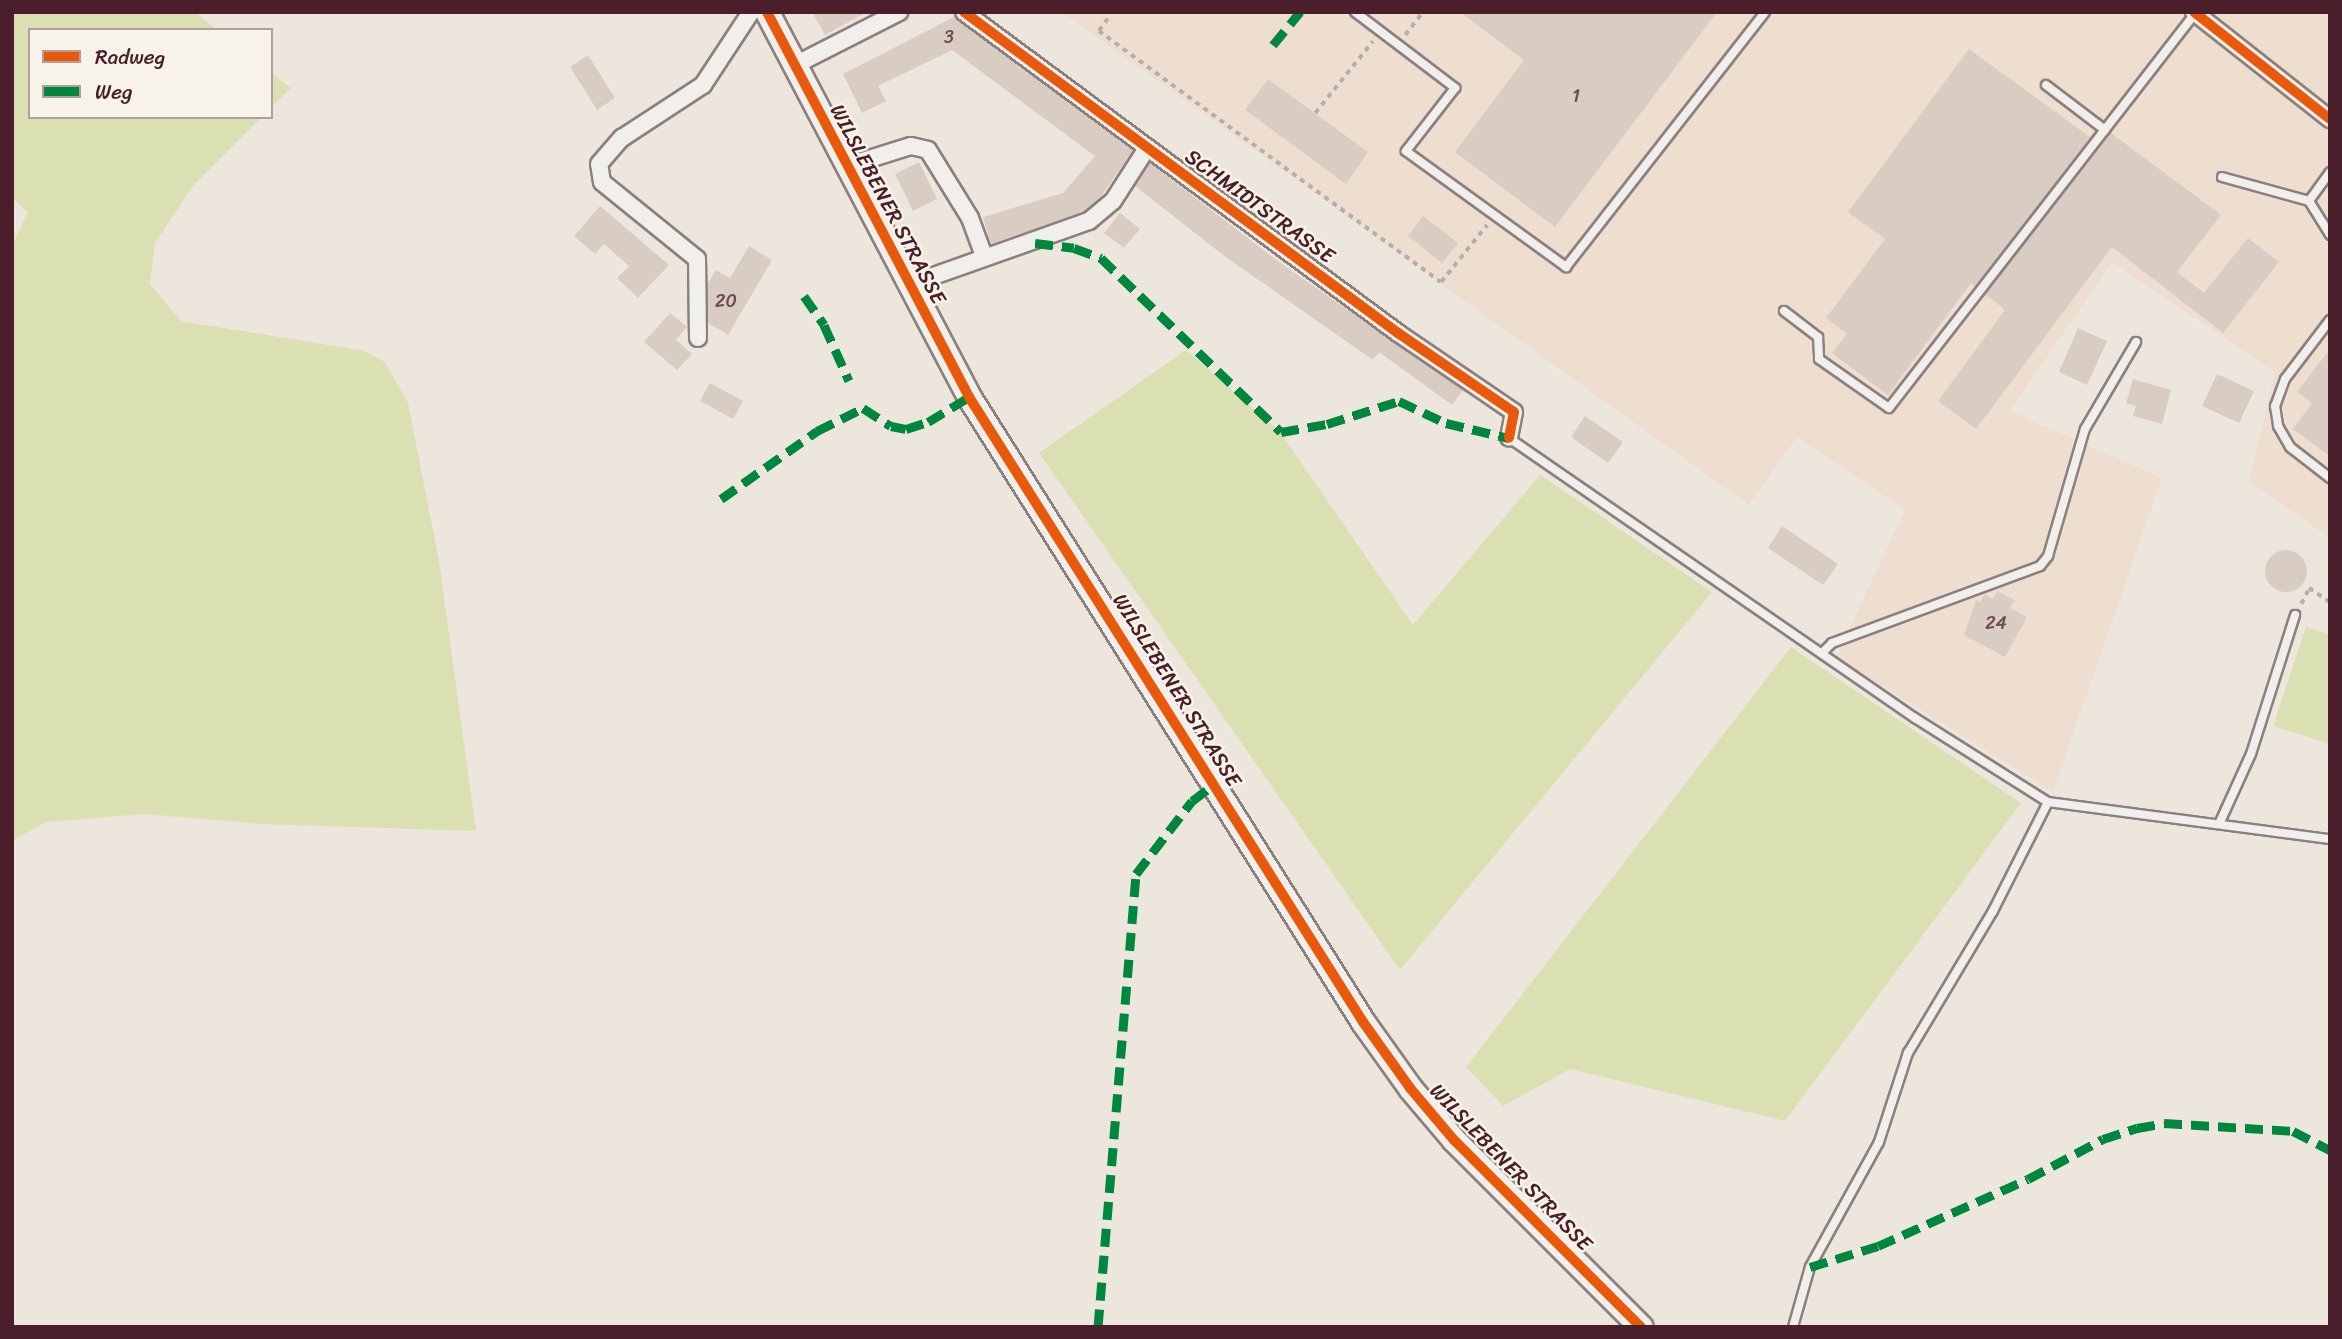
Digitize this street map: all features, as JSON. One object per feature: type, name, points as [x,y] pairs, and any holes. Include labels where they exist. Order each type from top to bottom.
[{"type":"street","points":[[698,338],[697,259],[602,182],[599,164],[622,138],[703,85],[751,12]]},
{"type":"street","name":"WILSLEBENER STRASSE","points":[[767,12],[912,293],[997,442],[1389,1060],[1454,1140],[1641,1327]]},
{"type":"street","points":[[795,65],[899,12]]},
{"type":"street","name":"SCHMIDTSTRASSE","points":[[964,12],[1398,333],[1514,412],[1509,438]]},
{"type":"street","points":[[2195,13],[2330,119]]},
{"type":"street","points":[[847,166],[911,146],[928,150],[970,218],[984,256]]},
{"type":"street","points":[[912,293],[984,256],[1089,221],[1113,201],[1147,148]]},
{"type":"lane","points":[[1355,12],[1455,88],[1406,151],[1493,217],[1566,267],[1765,12]]},
{"type":"lane","points":[[1784,311],[1818,337],[1819,359],[1889,408],[2195,13]]},
{"type":"lane","points":[[2046,85],[2105,130]]},
{"type":"lane","points":[[2309,201],[2330,172]]},
{"type":"lane","points":[[2222,177],[2309,201],[2330,235]]},
{"type":"lane","points":[[2330,320],[2285,379],[2275,406],[2278,426],[2290,447],[2330,478]]},
{"type":"lane","points":[[1824,651],[1832,643],[2040,566],[2048,556],[2085,429],[2136,342]]},
{"type":"lane","points":[[1509,438],[1824,651],[1914,718],[2048,802],[2220,822],[2330,839]]},
{"type":"lane","points":[[2220,822],[2251,754],[2295,615]]},
{"type":"lane","points":[[1793,1327],[1810,1267],[1879,1142],[1908,1054],[1993,911],[2048,802]]},
{"type":"path","points":[[1398,44],[1423,12]]},
{"type":"path","points":[[1108,19],[1099,31],[1441,282],[1493,217]]},
{"type":"path","points":[[1315,114],[1381,32]]},
{"type":"path","points":[[2295,615],[2309,588],[2330,603]]},
{"type":"shaded area","points":[[1062,12],[2330,12],[2330,538],[2249,481],[2275,372],[2112,262],[2010,411],[2162,478],[2053,792],[1836,657],[1905,510],[1797,437],[1749,505]]},
{"type":"green space","points":[[12,12],[195,12],[215,28],[28,28],[28,119],[260,119],[192,187],[155,243],[150,284],[181,321],[364,351],[385,362],[408,403],[439,561],[476,831],[263,824],[144,814],[46,822],[12,841],[12,246],[28,212],[12,198]]},
{"type":"green space","points":[[273,74],[291,88],[273,106]]},
{"type":"green space","points":[[1186,350],[1280,432],[1413,625],[1540,475],[1712,592],[1400,970],[1039,453]]},
{"type":"green space","points":[[2306,627],[2330,635],[2330,744],[2273,726]]},
{"type":"green space","points":[[1791,647],[2021,803],[1785,1121],[1570,1069],[1503,1106],[1466,1067]]},
{"type":"building","points":[[812,12],[867,12],[825,35]]},
{"type":"building","points":[[1460,12],[1717,12],[1555,227],[1455,152],[1524,60]]},
{"type":"building","points":[[954,17],[1133,150],[1100,198],[1084,212],[991,244],[983,217],[1063,193],[1095,156],[952,50],[878,86],[886,101],[862,113],[843,74]]},
{"type":"building","points":[[1969,49],[2090,137],[1975,286],[1971,283],[1888,395],[1832,353],[1847,334],[1826,318],[1885,239],[1848,212]]},
{"type":"building","points":[[588,55],[615,98],[597,110],[570,67]]},
{"type":"building","points":[[1268,79],[1368,152],[1346,184],[1245,110]]},
{"type":"building","points":[[2111,133],[2221,215],[2177,272],[2204,293],[2248,238],[2279,262],[2223,333],[2112,247],[1976,429],[1938,401],[2005,310],[1985,294]]},
{"type":"building","points":[[919,162],[937,199],[913,211],[895,174]]},
{"type":"building","points":[[1150,163],[1279,262],[1463,390],[1452,405],[1379,352],[1373,360],[1223,255],[1135,186]]},
{"type":"building","points":[[600,206],[669,265],[638,298],[617,278],[629,266],[604,244],[595,254],[574,236]]},
{"type":"building","points":[[1120,213],[1140,229],[1124,248],[1104,233]]},
{"type":"building","points":[[1423,216],[1458,243],[1442,263],[1408,236]]},
{"type":"building","points":[[749,246],[772,260],[728,335],[708,323],[708,283],[716,270],[730,278]]},
{"type":"building","points":[[670,313],[687,327],[676,340],[692,354],[677,370],[644,342]]},
{"type":"building","points":[[2078,328],[2107,341],[2087,385],[2059,372]]},
{"type":"building","points":[[2330,349],[2330,456],[2293,429],[2312,403],[2297,392]]},
{"type":"building","points":[[2217,374],[2254,391],[2239,423],[2202,406]]},
{"type":"building","points":[[2133,379],[2171,390],[2162,424],[2133,416],[2136,406],[2126,403]]},
{"type":"building","points":[[710,383],[743,401],[733,419],[700,401]]},
{"type":"building","points":[[1585,416],[1623,442],[1608,463],[1571,437]]},
{"type":"building","points":[[1782,526],[1838,564],[1823,585],[1768,548]]},
{"type":"building","points":[[2286,550],[2301,556],[2307,571],[2301,586],[2286,592],[2271,586],[2265,571],[2271,556]]},
{"type":"building","points":[[1997,591],[2015,600],[2010,608],[2027,617],[2005,657],[1964,635],[1976,600],[1980,602],[1985,594],[1993,599]]},
{"type":"marked path","points":[[1273,45],[1300,12]]},
{"type":"marked path","points":[[1035,243],[1074,248],[1101,258],[1281,432],[1327,424],[1399,401],[1446,423],[1509,438]]},
{"type":"marked path","points":[[804,296],[824,325],[849,381]]},
{"type":"marked path","points":[[721,499],[817,431],[863,408],[891,426],[906,429],[928,422],[969,397]]},
{"type":"marked path","points":[[1098,1327],[1136,874],[1192,801],[1213,785]]},
{"type":"marked path","points":[[1810,1267],[1878,1246],[2028,1179],[2103,1139],[2137,1128],[2164,1123],[2293,1131],[2330,1150]]},
{"type":"cycle path","points":[[767,12],[969,397],[1363,1022],[1410,1088],[1454,1140],[1641,1327]]},
{"type":"cycle path","points":[[964,12],[1398,333],[1514,412],[1509,438]]},
{"type":"cycle path","points":[[2194,12],[2330,119]]}]
